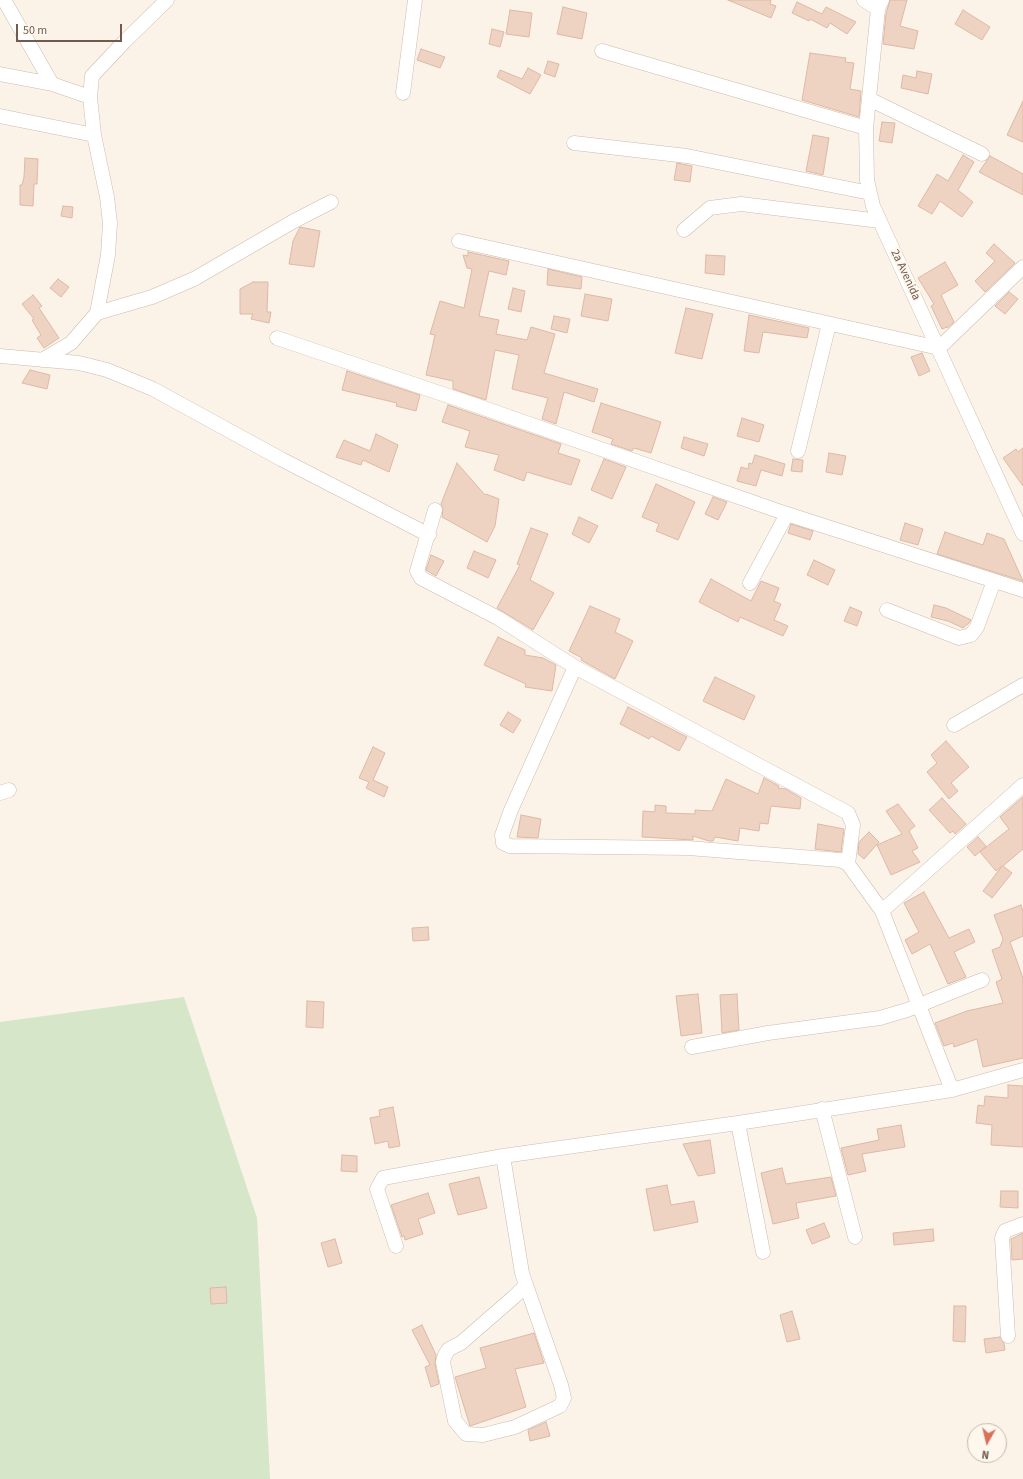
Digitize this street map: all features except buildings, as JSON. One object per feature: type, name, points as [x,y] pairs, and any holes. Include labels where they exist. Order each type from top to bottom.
[{"type":"street","points":[[4,0],[52,84]]},
{"type":"street","points":[[42,360],[71,343],[97,313],[108,255],[110,223],[107,197],[94,135],[90,97],[92,76],[167,0]]},
{"type":"street","points":[[403,93],[415,0]]},
{"type":"street","points":[[864,0],[880,5]]},
{"type":"street","name":"2a Avenida","points":[[880,5],[866,128],[867,180],[873,206],[1023,534]]},
{"type":"street","points":[[602,51],[866,128]]},
{"type":"street","points":[[0,74],[52,84],[90,97]]},
{"type":"street","points":[[869,99],[982,154]]},
{"type":"street","points":[[0,116],[94,135]]},
{"type":"street","points":[[574,143],[687,156],[870,193]]},
{"type":"street","points":[[97,313],[152,297],[194,279],[294,220],[331,202]]},
{"type":"street","points":[[684,230],[710,208],[741,204],[880,221]]},
{"type":"street","points":[[459,241],[939,348],[1023,267]]},
{"type":"street","points":[[798,451],[829,324]]},
{"type":"street","points":[[277,338],[475,405],[787,514],[1023,590]]},
{"type":"street","points":[[0,356],[79,363],[107,370],[154,389],[281,459],[429,535]]},
{"type":"street","points":[[435,510],[429,535],[417,571],[420,578],[498,618],[575,667],[848,813],[853,826],[848,864]]},
{"type":"street","points":[[750,583],[787,514]]},
{"type":"street","points":[[887,610],[959,638],[971,635],[977,627],[994,581]]},
{"type":"street","points":[[575,667],[511,810],[502,835],[503,843],[510,846],[688,848],[840,860],[848,864],[882,911],[952,1090]]},
{"type":"street","points":[[954,725],[1023,685]]},
{"type":"street","points":[[882,911],[1023,785]]},
{"type":"street","points":[[692,1047],[768,1032],[880,1018],[919,1005],[982,980]]},
{"type":"street","points":[[396,1246],[377,1189],[383,1178],[503,1156],[738,1123],[952,1090],[1023,1070]]},
{"type":"street","points":[[822,1109],[855,1237]]},
{"type":"street","points":[[738,1123],[763,1252]]},
{"type":"street","points":[[503,1156],[522,1274],[526,1285],[561,1384],[564,1398],[560,1406],[515,1427],[483,1435],[466,1434],[455,1421],[443,1362],[445,1355],[449,1349],[461,1343],[526,1285]]},
{"type":"street","points":[[1008,1336],[1002,1238],[1005,1231],[1023,1224]]},
{"type":"green space","points":[[184,997],[257,1218],[270,1479],[0,1479],[0,1022]]}]
